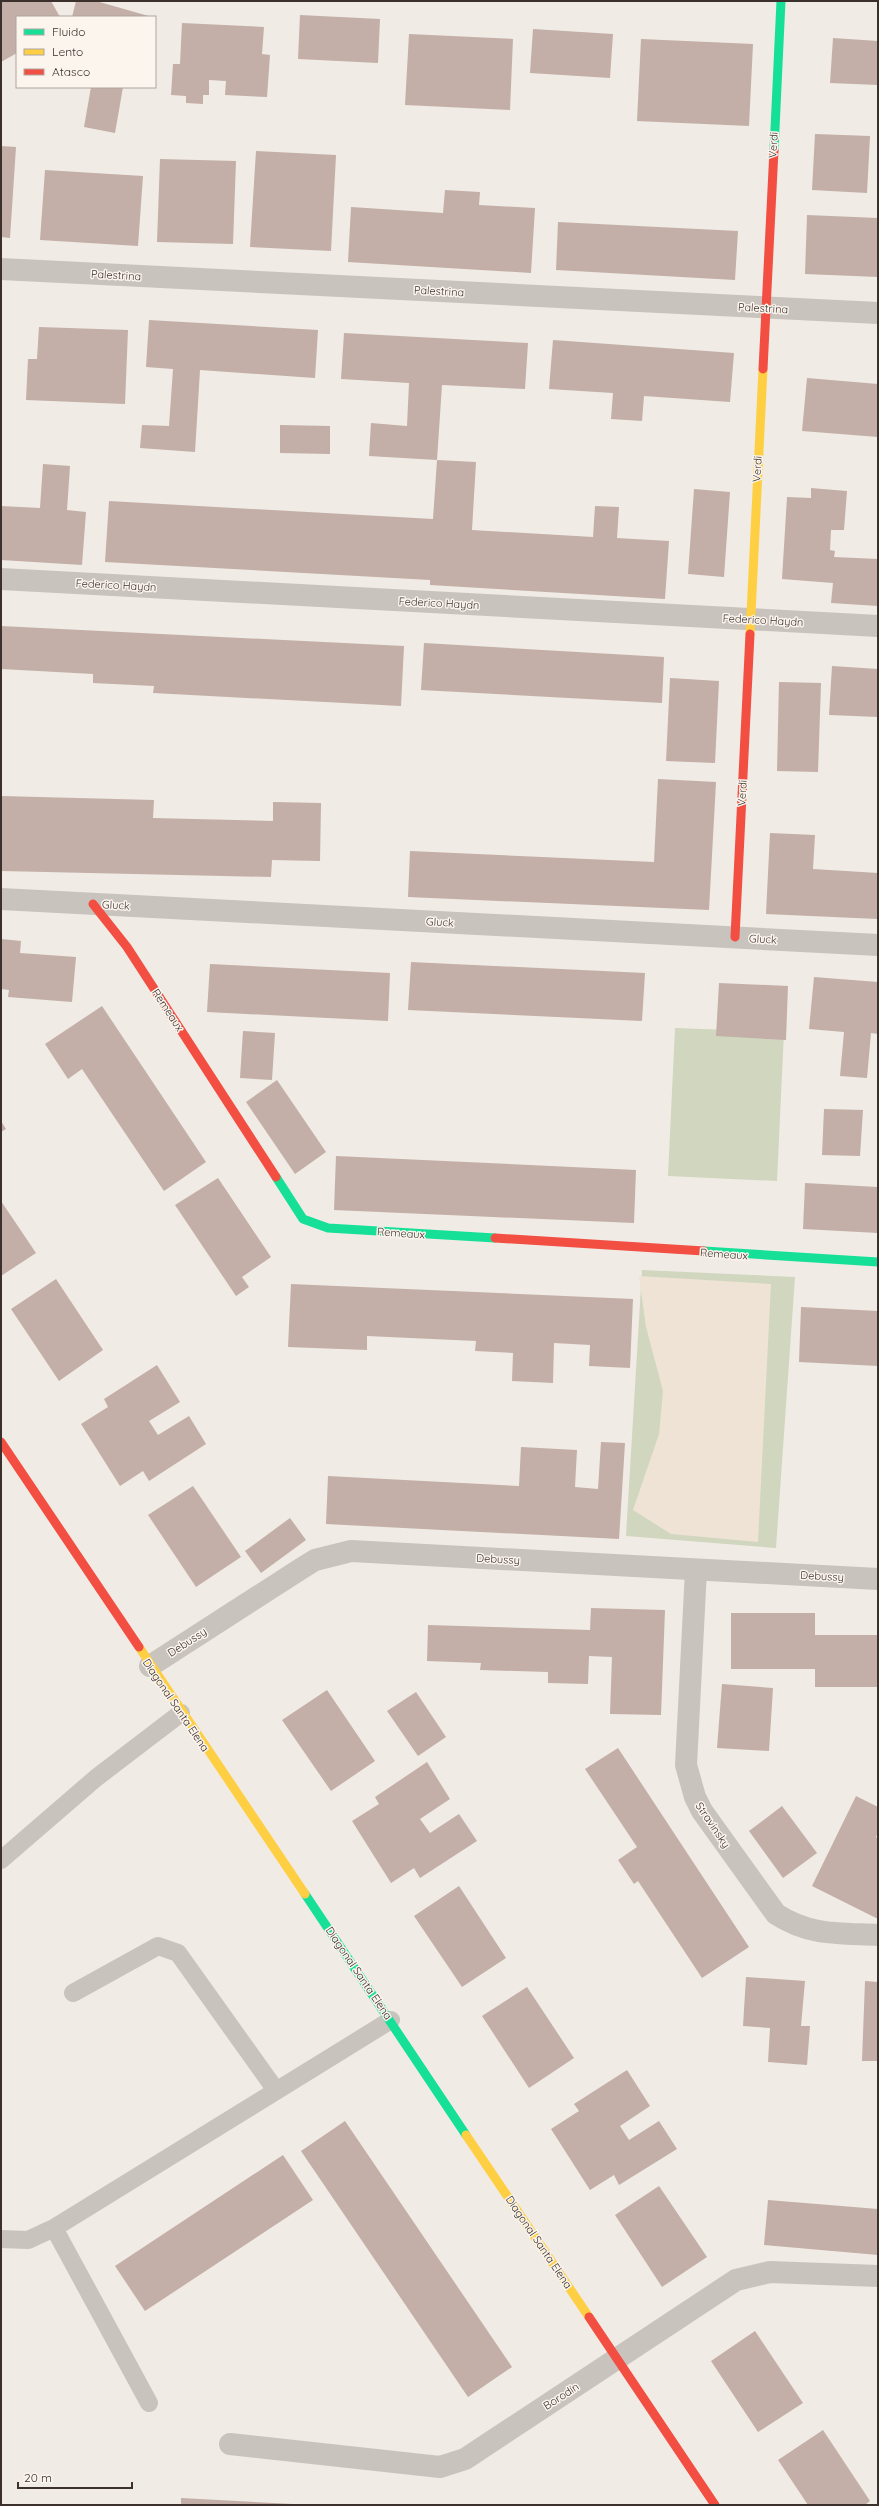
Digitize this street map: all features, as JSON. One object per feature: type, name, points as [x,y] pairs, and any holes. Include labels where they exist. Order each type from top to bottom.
[{"type":"street","name":"Verdi","points":[[735,937],[781,1]]},
{"type":"street","name":"Palestrina","points":[[1,269],[878,313]]},
{"type":"street","name":"Federico Haydn","points":[[1,579],[878,626]]},
{"type":"street","name":"Gluck","points":[[1,899],[878,945]]},
{"type":"street","name":"Remeaux","points":[[93,904],[127,947],[303,1219],[328,1228],[878,1262]]},
{"type":"street","name":"Diagonal Santa Elena","points":[[1,1442],[181,1714],[391,2020],[713,2504]]},
{"type":"street","name":"Debussy","points":[[150,1666],[298,1570],[332,1554],[369,1552],[878,1579]]},
{"type":"street","name":"Stravinsky","points":[[696,1570],[686,1765],[694,1797],[720,1837],[776,1914],[792,1924],[808,1930],[878,1935]]},
{"type":"street","name":"Borodín","points":[[230,2444],[440,2467],[465,2459],[720,2289],[747,2276],[770,2272],[787,2272],[878,2276]]},
{"type":"lane","points":[[1,1860],[96,1778],[181,1714]]},
{"type":"lane","points":[[73,1993],[158,1946],[169,1948],[178,1953],[276,2089]]},
{"type":"lane","points":[[1,2239],[28,2240],[54,2228],[276,2089],[391,2020]]},
{"type":"lane","points":[[54,2228],[149,2402]]},
{"type":"green space","points":[[675,1028],[784,1032],[777,1181],[668,1176]]},
{"type":"green space","points":[[642,1270],[795,1277],[776,1548],[626,1536]]},
{"type":"shaded area","points":[[639,1276],[771,1284],[758,1542],[671,1534],[633,1510],[659,1434],[663,1391],[646,1327]]},
{"type":"building","points":[[1,1],[51,1],[59,16],[16,16],[16,54],[1,62]]},
{"type":"building","points":[[76,1],[96,1],[148,16],[72,16]]},
{"type":"building","points":[[300,15],[380,19],[378,63],[298,59]]},
{"type":"building","points":[[182,23],[264,27],[262,54],[270,55],[267,97],[225,95],[226,81],[209,80],[209,95],[203,95],[203,104],[186,103],[186,96],[171,95],[173,64],[180,64]]},
{"type":"building","points":[[533,29],[613,34],[610,78],[530,73]]},
{"type":"building","points":[[409,34],[513,39],[510,110],[405,105]]},
{"type":"building","points":[[833,38],[878,41],[878,85],[830,83]]},
{"type":"building","points":[[641,39],[753,44],[749,126],[637,121]]},
{"type":"building","points":[[91,88],[123,88],[115,133],[84,127]]},
{"type":"building","points":[[815,134],[870,136],[867,193],[812,190]]},
{"type":"building","points":[[1,146],[16,147],[10,238],[1,237]]},
{"type":"building","points":[[256,151],[336,155],[331,251],[250,247]]},
{"type":"building","points":[[160,159],[236,161],[233,244],[157,242]]},
{"type":"building","points":[[45,170],[143,176],[138,246],[40,240]]},
{"type":"building","points":[[445,190],[480,192],[479,205],[535,208],[531,273],[348,262],[351,207],[443,213]]},
{"type":"building","points":[[807,215],[878,218],[878,277],[805,274]]},
{"type":"building","points":[[558,222],[738,231],[735,280],[556,270]]},
{"type":"building","points":[[149,320],[318,330],[315,378],[200,370],[195,452],[140,448],[142,425],[169,426],[173,369],[146,367]]},
{"type":"building","points":[[39,327],[128,330],[125,404],[26,400],[28,359],[37,359]]},
{"type":"building","points":[[344,333],[528,343],[525,389],[442,385],[437,460],[369,456],[371,423],[407,426],[409,383],[341,379]]},
{"type":"building","points":[[553,340],[734,353],[730,402],[644,396],[642,421],[611,419],[613,393],[549,389]]},
{"type":"building","points":[[807,378],[878,384],[878,437],[802,431]]},
{"type":"building","points":[[280,425],[330,426],[330,454],[280,453]]},
{"type":"building","points":[[437,460],[476,462],[472,530],[593,537],[595,506],[619,507],[617,538],[669,541],[665,599],[430,585],[430,580],[105,562],[109,501],[433,519]]},
{"type":"building","points":[[43,464],[70,466],[67,510],[86,512],[82,565],[1,560],[1,506],[40,508]]},
{"type":"building","points":[[811,488],[847,491],[844,530],[831,530],[830,550],[835,551],[834,557],[878,559],[878,606],[831,603],[833,583],[782,579],[787,497],[811,498]]},
{"type":"building","points":[[694,489],[730,492],[724,577],[688,574]]},
{"type":"building","points":[[1,626],[404,646],[401,706],[153,693],[154,686],[93,683],[93,674],[1,669]]},
{"type":"building","points":[[424,643],[664,657],[662,703],[421,690]]},
{"type":"building","points":[[832,666],[878,669],[878,717],[829,715]]},
{"type":"building","points":[[670,678],[719,681],[715,763],[666,761]]},
{"type":"building","points":[[779,682],[821,683],[818,772],[777,771]]},
{"type":"building","points":[[658,779],[716,782],[709,910],[408,897],[410,851],[654,862]]},
{"type":"building","points":[[1,796],[154,800],[153,818],[273,821],[273,802],[321,803],[320,861],[272,860],[271,877],[1,871]]},
{"type":"building","points":[[770,833],[815,835],[813,869],[878,873],[878,919],[766,914]]},
{"type":"building","points":[[1,939],[21,941],[20,953],[76,957],[72,1002],[8,997],[9,990],[1,989]]},
{"type":"building","points":[[411,962],[645,973],[642,1021],[408,1010]]},
{"type":"building","points":[[210,964],[390,973],[388,1021],[207,1012]]},
{"type":"building","points":[[814,977],[878,982],[878,1034],[871,1033],[867,1078],[840,1076],[844,1032],[809,1029]]},
{"type":"building","points":[[719,983],[788,986],[786,1040],[716,1036]]},
{"type":"building","points":[[102,1006],[206,1162],[164,1191],[82,1069],[68,1079],[45,1044]]},
{"type":"building","points":[[243,1031],[275,1033],[272,1080],[240,1078]]},
{"type":"building","points":[[277,1080],[326,1152],[295,1174],[246,1102]]},
{"type":"building","points":[[824,1109],[863,1110],[860,1156],[822,1155]]},
{"type":"building","points":[[1,1121],[6,1129],[1,1132]]},
{"type":"building","points":[[336,1156],[636,1170],[634,1223],[334,1210]]},
{"type":"building","points":[[218,1178],[271,1257],[242,1277],[249,1287],[236,1296],[175,1205]]},
{"type":"building","points":[[805,1183],[878,1187],[878,1233],[803,1229]]},
{"type":"building","points":[[1,1201],[36,1253],[1,1276]]},
{"type":"building","points":[[56,1279],[103,1350],[59,1381],[11,1309]]},
{"type":"building","points":[[291,1284],[633,1299],[630,1368],[589,1366],[590,1345],[554,1343],[553,1383],[512,1381],[513,1353],[475,1351],[476,1341],[367,1336],[367,1350],[288,1347]]},
{"type":"building","points":[[801,1307],[878,1311],[878,1366],[799,1362]]},
{"type":"building","points":[[157,1365],[180,1402],[149,1421],[158,1435],[189,1416],[206,1444],[149,1481],[143,1471],[120,1486],[81,1424],[108,1407],[104,1399]]},
{"type":"building","points":[[601,1442],[625,1443],[619,1539],[326,1524],[328,1476],[519,1486],[521,1447],[577,1450],[575,1487],[598,1489]]},
{"type":"building","points":[[193,1486],[241,1557],[196,1587],[148,1515]]},
{"type":"building","points":[[290,1518],[306,1540],[261,1573],[245,1551]]},
{"type":"building","points":[[591,1608],[665,1610],[661,1715],[610,1714],[612,1657],[589,1656],[588,1684],[548,1683],[548,1672],[480,1670],[481,1663],[427,1661],[428,1625],[590,1630]]},
{"type":"building","points":[[731,1613],[815,1613],[815,1635],[878,1635],[878,1687],[815,1687],[815,1669],[731,1669]]},
{"type":"building","points":[[722,1684],[773,1688],[769,1751],[717,1748]]},
{"type":"building","points":[[327,1690],[375,1761],[331,1791],[282,1720]]},
{"type":"building","points":[[416,1692],[446,1737],[418,1756],[387,1711]]},
{"type":"building","points":[[618,1748],[749,1947],[702,1978],[638,1881],[634,1884],[618,1860],[637,1847],[585,1769]]},
{"type":"building","points":[[427,1762],[450,1799],[420,1819],[430,1833],[459,1814],[477,1841],[420,1878],[414,1868],[391,1883],[352,1821],[379,1804],[375,1797]]},
{"type":"building","points":[[856,1796],[878,1807],[878,1833],[876,1837],[878,1839],[878,1919],[812,1886]]},
{"type":"building","points":[[782,1806],[817,1853],[783,1878],[749,1831]]},
{"type":"building","points":[[459,1886],[506,1958],[462,1987],[414,1916]]},
{"type":"building","points":[[746,1977],[805,1981],[801,2026],[810,2026],[807,2065],[768,2062],[770,2028],[743,2026]]},
{"type":"building","points":[[865,1981],[878,1982],[878,2061],[862,2061]]},
{"type":"building","points":[[527,1987],[574,2058],[529,2088],[482,2016]]},
{"type":"building","points":[[627,2070],[650,2106],[620,2126],[629,2140],[659,2121],[677,2149],[619,2185],[614,2175],[590,2190],[551,2129],[579,2111],[574,2104]]},
{"type":"building","points":[[345,2121],[512,2367],[468,2397],[301,2151]]},
{"type":"building","points":[[283,2155],[313,2200],[145,2311],[115,2266]]},
{"type":"building","points":[[659,2186],[707,2257],[662,2287],[615,2215]]},
{"type":"building","points":[[768,2200],[878,2209],[878,2255],[764,2245]]},
{"type":"building","points":[[755,2331],[803,2403],[758,2432],[711,2361]]},
{"type":"building","points":[[823,2430],[870,2501],[865,2505],[808,2505],[778,2460]]},
{"type":"building","points":[[181,2498],[293,2504],[293,2505],[181,2505]]},
{"type":"traffic: fast","points":[[774,150],[781,1]]},
{"type":"traffic: fast","points":[[276,1177],[303,1219],[328,1228],[495,1238]]},
{"type":"traffic: fast","points":[[704,1251],[878,1262]]},
{"type":"traffic: fast","points":[[305,1894],[466,2135]]},
{"type":"traffic: slow","points":[[750,634],[763,369]]},
{"type":"traffic: slow","points":[[139,1647],[305,1894]]},
{"type":"traffic: slow","points":[[466,2135],[589,2317]]},
{"type":"traffic: jam","points":[[763,369],[774,150]]},
{"type":"traffic: jam","points":[[735,937],[750,634]]},
{"type":"traffic: jam","points":[[93,904],[127,947],[276,1177]]},
{"type":"traffic: jam","points":[[495,1238],[704,1251]]},
{"type":"traffic: jam","points":[[1,1442],[139,1647]]},
{"type":"traffic: jam","points":[[589,2317],[715,2505]]}]
